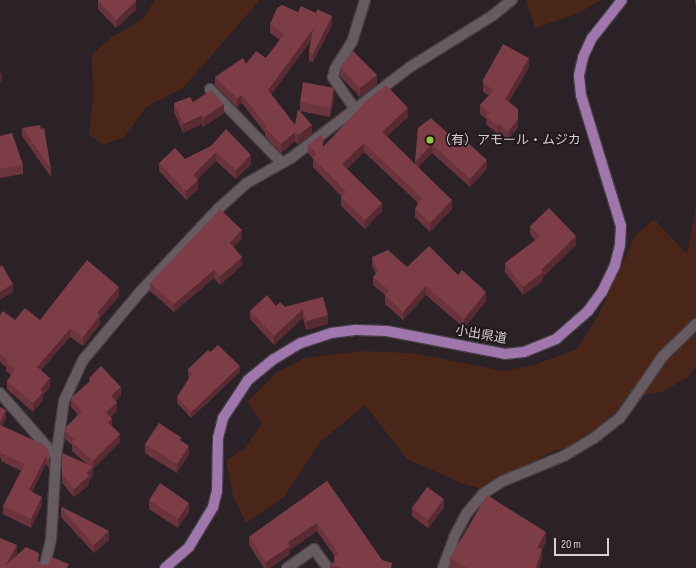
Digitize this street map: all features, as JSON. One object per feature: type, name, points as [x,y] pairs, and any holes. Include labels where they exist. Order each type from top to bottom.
[{"type":"main road","name":"小出県道","points":[[165,568],[189,547],[213,507],[217,491],[218,438],[223,418],[248,380],[274,359],[316,338],[331,333],[357,330],[387,331],[505,354],[524,352],[556,339],[588,311],[602,292],[615,265],[620,245],[621,226],[581,95],[579,75],[583,58],[592,38],[622,0]]},
{"type":"street","points":[[355,109],[333,77],[335,69],[354,36],[365,0]]},
{"type":"street","points":[[44,568],[52,540],[56,457],[64,401],[83,360],[140,292],[218,210],[247,183],[282,163],[410,67],[492,16],[512,0]]},
{"type":"street","points":[[210,89],[282,163]]},
{"type":"street","points":[[443,568],[454,537],[467,514],[484,493],[503,481],[564,456],[594,438],[620,418],[663,356],[696,324]]},
{"type":"street","points":[[0,393],[56,457]]},
{"type":"street","points":[[287,568],[314,549],[328,568]]},
{"type":"shaded area","points":[[155,0],[260,0],[183,88],[146,107],[124,137],[103,145],[89,134],[93,97],[92,54],[112,37],[143,19]]},
{"type":"shaded area","points":[[526,0],[601,0],[579,13],[535,28]]},
{"type":"shaded area","points":[[696,204],[696,366],[688,377],[662,392],[626,398],[601,441],[553,451],[485,490],[461,483],[407,459],[365,405],[320,442],[284,497],[246,523],[233,496],[226,461],[246,447],[262,423],[247,402],[276,373],[305,358],[361,351],[412,353],[503,371],[534,365],[577,349],[599,314],[635,236],[654,219],[687,254]]},
{"type":"building","points":[[98,0],[135,0],[136,1],[116,20]]},
{"type":"building","points":[[282,5],[298,12],[301,6],[316,13],[317,9],[332,16],[313,54],[309,52],[313,29],[268,90],[295,125],[298,109],[312,125],[298,135],[295,132],[281,144],[265,128],[267,126],[242,95],[237,98],[215,77],[243,58],[246,64],[256,51],[266,58],[284,34],[270,24],[277,8]]},
{"type":"building","points":[[503,44],[529,58],[505,99],[518,109],[518,119],[508,132],[500,124],[498,126],[486,116],[489,113],[480,105],[494,90],[483,83],[483,80]]},
{"type":"building","points":[[353,51],[377,75],[360,88],[340,67]]},
{"type":"building","points":[[303,82],[334,88],[330,108],[300,102]]},
{"type":"building","points":[[386,85],[408,108],[382,132],[452,200],[430,223],[415,209],[422,198],[364,143],[342,164],[382,203],[365,220],[341,197],[346,192],[313,158],[317,154],[308,145],[321,135],[324,139],[322,148],[369,98]]},
{"type":"building","points":[[211,90],[224,104],[203,118],[202,115],[183,124],[174,103],[190,97],[193,102]]},
{"type":"building","points":[[431,118],[454,139],[458,134],[487,160],[470,179],[432,144],[415,162],[418,128]]},
{"type":"building","points":[[40,125],[41,129],[44,128],[51,169],[22,128]]},
{"type":"building","points":[[226,129],[251,155],[236,170],[216,152],[193,175],[198,180],[186,191],[159,163],[175,148],[185,159],[211,146]]},
{"type":"building","points":[[12,133],[23,165],[0,169],[0,136]]},
{"type":"building","points":[[549,208],[576,236],[541,270],[543,272],[523,287],[505,263],[540,237],[530,226]]},
{"type":"building","points":[[220,209],[242,230],[230,243],[242,257],[220,276],[214,270],[174,304],[150,283]]},
{"type":"building","points":[[429,246],[458,275],[462,270],[486,292],[464,319],[426,286],[403,312],[385,295],[389,290],[373,277],[378,271],[372,257],[388,250],[407,267]]},
{"type":"building","points":[[87,260],[119,287],[97,313],[100,315],[83,337],[70,329],[37,367],[50,378],[40,390],[43,392],[33,403],[7,381],[15,370],[6,362],[8,360],[0,354],[0,315],[3,311],[15,320],[25,308],[40,320]]},
{"type":"building","points":[[2,265],[13,284],[0,292],[0,267]]},
{"type":"building","points":[[267,295],[276,306],[280,302],[285,307],[323,297],[328,315],[306,321],[303,309],[274,336],[250,311]]},
{"type":"building","points":[[218,345],[240,366],[191,412],[177,397],[192,373],[188,369],[208,350],[210,352]]},
{"type":"building","points":[[101,366],[121,387],[111,396],[117,402],[106,412],[112,419],[108,422],[120,434],[93,461],[72,442],[74,439],[65,431],[66,427],[82,411],[71,398],[91,380],[89,378]]},
{"type":"building","points":[[0,407],[6,410],[0,422]]},
{"type":"building","points":[[159,423],[182,438],[180,440],[189,446],[177,464],[145,444]]},
{"type":"building","points":[[0,425],[44,445],[49,451],[49,460],[46,456],[29,490],[42,497],[31,519],[3,506],[25,464],[1,453]]},
{"type":"building","points":[[62,453],[93,467],[86,473],[89,476],[74,489],[62,475]]},
{"type":"building","points":[[327,481],[382,560],[392,563],[391,568],[343,568],[330,565],[334,562],[334,557],[339,554],[317,523],[288,542],[290,546],[266,562],[249,537]]},
{"type":"building","points":[[160,483],[189,503],[178,519],[149,500]]},
{"type":"building","points":[[427,487],[444,499],[428,520],[412,508]]},
{"type":"building","points":[[487,495],[546,532],[537,548],[542,549],[536,568],[467,568],[450,558]]},
{"type":"building","points":[[62,507],[109,531],[94,545],[61,508]]},
{"type":"building","points":[[0,538],[17,545],[6,565],[26,547],[39,553],[38,561],[42,565],[48,564],[51,557],[69,564],[67,568],[0,568]]},
{"type":"place","name":"（有）アモール・ムジカ","points":[[430,140]]}]
